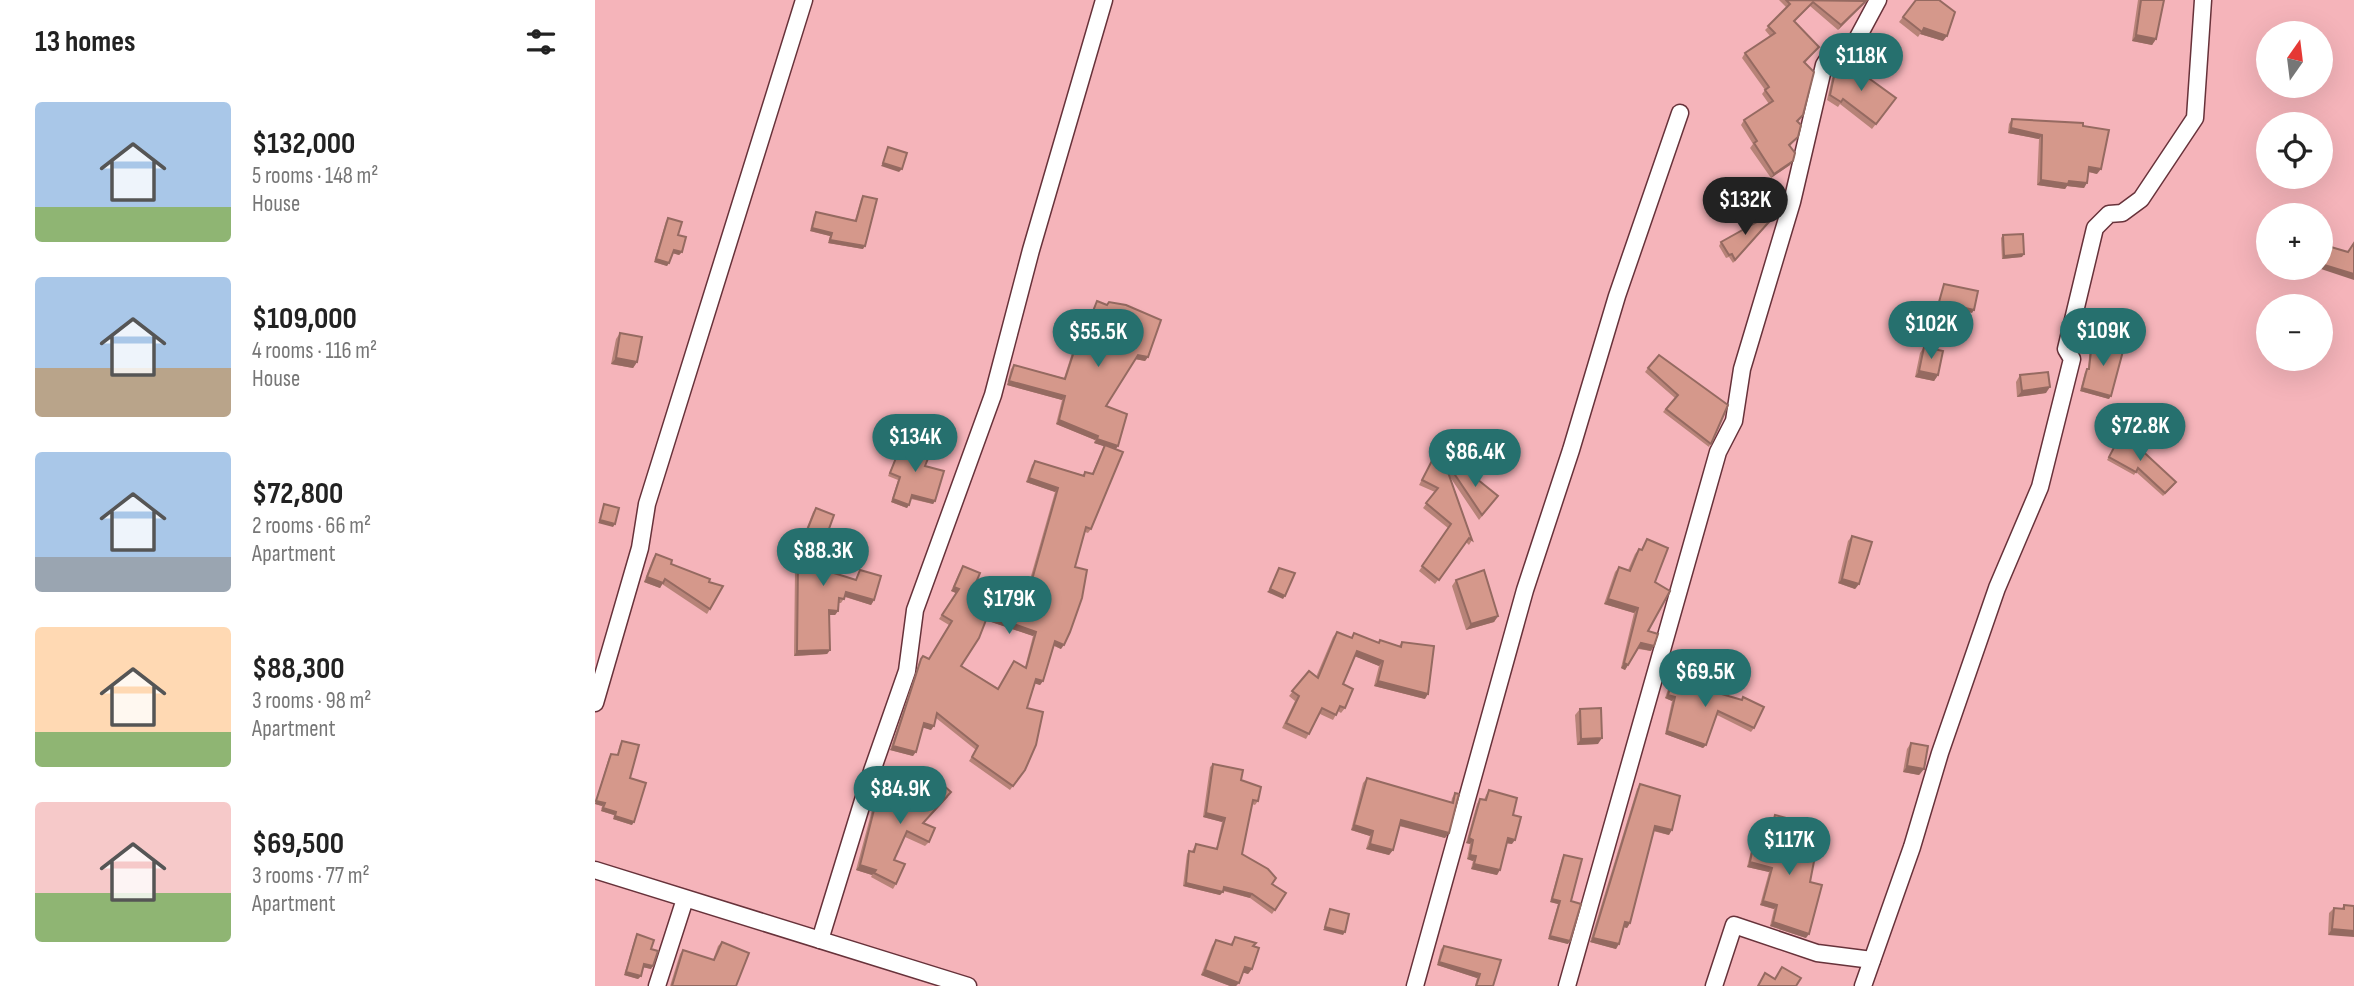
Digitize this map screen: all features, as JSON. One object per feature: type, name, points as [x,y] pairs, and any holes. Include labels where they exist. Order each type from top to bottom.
[{"type":"street","points":[[595,703],[640,548],[647,504],[804,0]]},
{"type":"street","points":[[820,940],[867,784],[907,671],[915,610],[993,396],[1031,250],[1104,0]]},
{"type":"street","points":[[1567,986],[1718,452],[1734,421],[1742,369],[1793,202],[1824,65],[1829,57],[1849,54],[1878,0]]},
{"type":"street","points":[[1863,986],[1997,588],[2040,487],[2072,359],[2066,349],[2095,228],[2109,214],[2122,213],[2141,199],[2195,118],[2203,0]]},
{"type":"street","points":[[1415,986],[1525,590],[1571,450],[1616,296],[1680,113]]},
{"type":"street","points":[[595,870],[967,986]]},
{"type":"street","points":[[657,986],[685,899]]},
{"type":"street","points":[[1714,986],[1734,925],[1817,953],[1872,960]]},
{"type":"building","points":[[1786,0],[1866,1],[1841,25],[1813,2],[1794,21],[1819,47],[1804,62],[1814,72],[1803,115],[1797,121],[1801,125],[1798,137],[1789,145],[1795,153],[1793,161],[1774,174],[1754,143],[1757,141],[1744,120],[1773,101],[1765,90],[1769,87],[1745,53],[1775,33],[1768,26],[1790,4]]},
{"type":"building","points":[[1916,0],[1939,0],[1955,12],[1947,36],[1924,28],[1922,32],[1903,17]]},
{"type":"building","points":[[2141,0],[2164,0],[2156,39],[2136,35]]},
{"type":"building","points":[[1845,61],[1896,98],[1876,124],[1843,99],[1841,102],[1830,95],[1835,72]]},
{"type":"building","points":[[2012,119],[2083,123],[2083,126],[2109,130],[2101,169],[2089,167],[2087,183],[2069,181],[2068,184],[2041,180],[2042,135],[2011,128]]},
{"type":"building","points":[[888,147],[907,153],[902,169],[883,163]]},
{"type":"building","points":[[863,196],[877,199],[865,246],[830,240],[832,233],[812,228],[816,212],[856,221]]},
{"type":"building","points":[[1775,212],[1735,260],[1732,254],[1729,255],[1721,242]]},
{"type":"building","points":[[668,218],[682,222],[678,235],[686,237],[682,252],[674,250],[669,263],[656,259]]},
{"type":"building","points":[[2023,234],[2024,254],[2004,256],[2003,235]]},
{"type":"building","points":[[2354,243],[2354,274],[2333,268],[2333,248],[2348,252]]},
{"type":"building","points":[[1944,284],[1978,291],[1974,310],[1939,302]]},
{"type":"building","points":[[1097,301],[1107,305],[1109,302],[1126,305],[1161,320],[1148,357],[1138,355],[1106,406],[1127,414],[1118,446],[1059,420],[1065,396],[1009,381],[1014,365],[1065,379],[1082,327],[1086,329]]},
{"type":"building","points":[[620,333],[642,337],[637,362],[616,358]]},
{"type":"building","points":[[2092,342],[2116,345],[2116,350],[2123,351],[2111,396],[2082,388],[2089,369]]},
{"type":"building","points":[[1924,347],[1943,351],[1938,375],[1919,371]]},
{"type":"building","points":[[1659,355],[1728,405],[1711,444],[1666,409],[1678,395],[1648,368]]},
{"type":"building","points":[[2048,372],[2050,387],[2022,391],[2020,375]]},
{"type":"building","points":[[2122,432],[2176,482],[2165,493],[2138,468],[2136,472],[2109,457]]},
{"type":"building","points":[[904,438],[931,451],[925,466],[944,471],[935,501],[912,495],[909,505],[893,499],[900,477],[890,473]]},
{"type":"building","points":[[1105,445],[1123,452],[1091,529],[1086,527],[1075,567],[1087,570],[1082,598],[1070,632],[1064,645],[1055,641],[1043,681],[1036,679],[1027,708],[1043,712],[1036,745],[1025,770],[1013,786],[972,757],[978,746],[937,713],[934,726],[924,723],[916,752],[893,746],[921,659],[923,656],[929,659],[952,621],[942,615],[959,589],[954,587],[963,566],[980,573],[975,585],[1005,598],[1010,584],[1022,589],[1024,608],[1058,488],[1029,478],[1035,461],[1084,476],[1085,472],[1093,474]],"holes":[[[988,615],[1036,632],[1026,668],[1014,661],[998,689],[961,666],[979,638]]]},
{"type":"building","points":[[1439,447],[1472,540],[1469,538],[1439,580],[1422,566],[1451,524],[1426,503],[1438,488],[1422,480]]},
{"type":"building","points":[[1445,460],[1477,479],[1498,496],[1482,515]]},
{"type":"building","points":[[604,504],[619,508],[615,524],[600,520]]},
{"type":"building","points":[[816,508],[834,515],[815,567],[856,580],[860,570],[881,576],[874,600],[846,592],[844,599],[839,598],[838,611],[829,610],[830,650],[797,651],[798,565],[794,563]]},
{"type":"building","points":[[1852,536],[1872,542],[1859,584],[1842,579]]},
{"type":"building","points":[[1647,539],[1668,548],[1655,582],[1670,591],[1648,631],[1658,634],[1654,646],[1641,643],[1628,665],[1624,663],[1638,608],[1608,599],[1619,567],[1630,571],[1639,549],[1642,550]]},
{"type":"building","points":[[656,554],[672,560],[671,564],[723,586],[710,609],[665,579],[663,583],[647,577]]},
{"type":"building","points":[[1279,568],[1295,573],[1285,596],[1270,589]]},
{"type":"building","points":[[1484,570],[1498,616],[1471,624],[1456,580]]},
{"type":"building","points":[[1337,632],[1352,638],[1354,633],[1379,643],[1380,640],[1401,647],[1402,642],[1434,646],[1428,694],[1378,681],[1383,661],[1357,651],[1343,684],[1353,689],[1345,708],[1340,706],[1336,715],[1322,708],[1309,734],[1286,723],[1299,696],[1292,691],[1309,671],[1318,678]]},
{"type":"building","points":[[1676,668],[1694,674],[1691,685],[1742,700],[1743,697],[1764,707],[1754,728],[1718,711],[1706,745],[1667,731],[1675,697],[1668,695]]},
{"type":"building","points":[[1601,708],[1602,738],[1581,739],[1580,709]]},
{"type":"building","points":[[622,741],[639,745],[630,778],[646,783],[634,822],[615,816],[616,812],[603,808],[605,803],[596,801],[611,754],[618,755]]},
{"type":"building","points":[[1911,743],[1928,746],[1924,769],[1907,766]]},
{"type":"building","points":[[1213,764],[1243,770],[1241,780],[1261,787],[1258,801],[1253,800],[1242,854],[1268,869],[1276,878],[1272,884],[1286,893],[1275,910],[1252,894],[1224,887],[1223,892],[1186,883],[1189,851],[1194,852],[1196,844],[1217,849],[1225,818],[1206,813]]},
{"type":"building","points":[[931,774],[951,792],[923,823],[935,828],[929,842],[907,831],[894,860],[905,864],[896,884],[874,873],[876,870],[860,865],[879,790],[907,800]]},
{"type":"building","points":[[1367,778],[1453,803],[1455,793],[1459,794],[1449,833],[1401,820],[1393,850],[1370,844],[1373,831],[1354,825]]},
{"type":"building","points":[[1640,784],[1680,796],[1672,830],[1655,826],[1630,923],[1625,922],[1619,944],[1593,938]]},
{"type":"building","points":[[1489,790],[1517,798],[1513,815],[1521,817],[1515,840],[1508,838],[1500,870],[1474,864],[1476,856],[1470,855],[1473,840],[1469,838],[1480,799],[1486,800]]},
{"type":"building","points":[[1775,815],[1790,819],[1786,838],[1788,841],[1817,846],[1810,882],[1822,885],[1809,934],[1773,922],[1777,905],[1763,901],[1772,868],[1750,862],[1753,847],[1761,849],[1764,834],[1770,835]]},
{"type":"building","points":[[1564,855],[1582,859],[1571,901],[1581,904],[1570,941],[1550,936],[1560,901],[1552,899]]},
{"type":"building","points":[[2344,905],[2354,906],[2354,931],[2332,929],[2334,908],[2344,909]]},
{"type":"building","points":[[1330,909],[1349,914],[1345,932],[1325,927]]},
{"type":"building","points":[[637,934],[654,940],[651,949],[658,951],[653,966],[644,964],[641,976],[626,972]]},
{"type":"building","points":[[1235,937],[1256,943],[1253,946],[1259,948],[1252,969],[1245,967],[1239,983],[1205,970],[1216,940],[1232,945]]},
{"type":"building","points":[[722,942],[749,953],[736,986],[672,986],[683,950],[714,960]]},
{"type":"building","points":[[1444,946],[1501,960],[1493,986],[1476,986],[1480,974],[1439,962]]},
{"type":"building","points":[[1782,967],[1801,978],[1796,986],[1758,986],[1765,973],[1775,979]]}]
